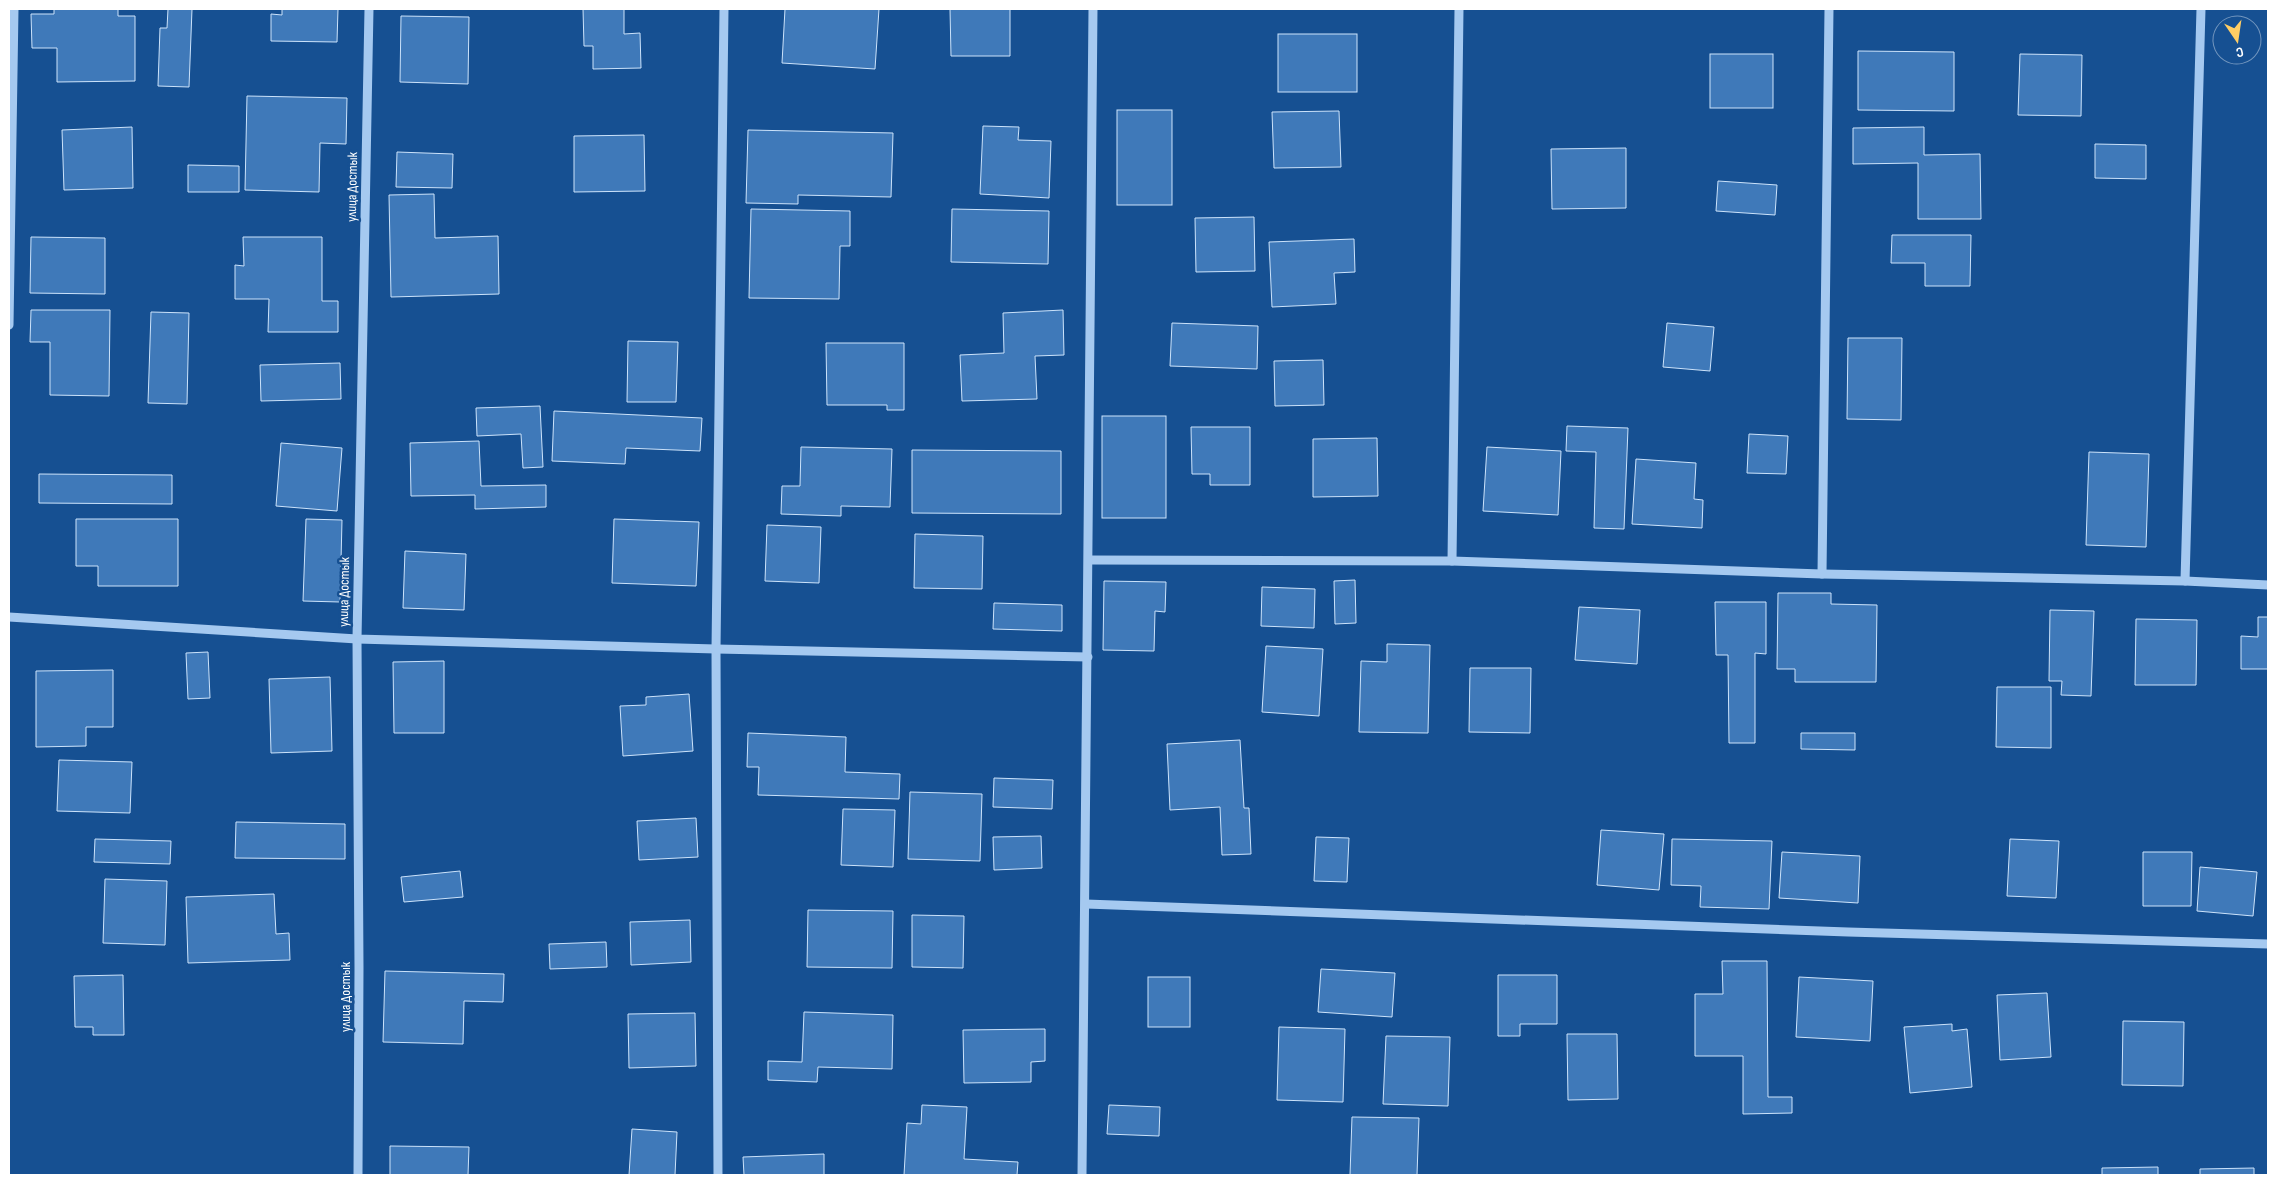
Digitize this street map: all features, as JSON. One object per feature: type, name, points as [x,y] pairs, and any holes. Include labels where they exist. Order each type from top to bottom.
[{"type":"street","points":[[9,325],[14,9]]},
{"type":"street","name":"улица Достык","points":[[358,1175],[357,639],[369,9]]},
{"type":"street","points":[[718,1175],[716,649],[724,9]]},
{"type":"street","points":[[1082,1175],[1093,9]]},
{"type":"street","points":[[1452,560],[1459,9]]},
{"type":"street","points":[[1822,574],[1829,9]]},
{"type":"street","points":[[2185,581],[2201,9]]},
{"type":"street","points":[[1089,560],[1452,560],[1822,574],[2185,581],[2268,585]]},
{"type":"street","points":[[9,617],[357,639],[1088,657]]},
{"type":"street","points":[[1086,904],[1838,932],[2268,944]]},
{"type":"building","points":[[54,9],[118,9],[118,16],[135,16],[135,81],[57,82],[57,48],[32,48],[31,14],[54,14]]},
{"type":"building","points":[[168,9],[192,9],[189,87],[158,86],[160,28],[167,28]]},
{"type":"building","points":[[282,9],[338,9],[337,42],[271,41],[271,14],[282,15]]},
{"type":"building","points":[[583,9],[624,9],[624,34],[640,33],[641,68],[593,69],[593,46],[584,46]]},
{"type":"building","points":[[785,9],[879,9],[875,69],[782,63]]},
{"type":"building","points":[[950,9],[1010,9],[1010,56],[951,56]]},
{"type":"building","points":[[401,16],[469,17],[468,84],[400,82]]},
{"type":"building","points":[[1278,34],[1357,34],[1357,92],[1278,92]]},
{"type":"building","points":[[1858,51],[1954,52],[1954,111],[1858,110]]},
{"type":"building","points":[[1710,54],[1773,54],[1773,108],[1710,108]]},
{"type":"building","points":[[2020,54],[2082,55],[2081,116],[2018,115]]},
{"type":"building","points":[[247,96],[347,98],[346,144],[320,143],[319,192],[245,190]]},
{"type":"building","points":[[1117,110],[1172,110],[1172,205],[1117,205]]},
{"type":"building","points":[[1339,111],[1341,167],[1274,168],[1272,112]]},
{"type":"building","points":[[983,126],[1019,127],[1018,140],[1051,141],[1049,198],[980,194]]},
{"type":"building","points":[[132,127],[133,188],[64,190],[62,130]]},
{"type":"building","points":[[1924,127],[1924,155],[1980,154],[1981,219],[1918,219],[1918,163],[1853,164],[1853,128]]},
{"type":"building","points":[[748,130],[893,133],[891,197],[798,195],[798,204],[746,203]]},
{"type":"building","points":[[644,135],[645,191],[574,192],[574,136]]},
{"type":"building","points":[[2095,144],[2146,145],[2146,179],[2095,178]]},
{"type":"building","points":[[1626,148],[1626,208],[1552,209],[1551,149]]},
{"type":"building","points":[[397,152],[453,154],[452,188],[396,187]]},
{"type":"building","points":[[188,165],[239,166],[239,192],[188,192]]},
{"type":"building","points":[[1718,181],[1777,185],[1775,215],[1716,211]]},
{"type":"building","points":[[434,194],[435,238],[498,236],[499,294],[391,297],[389,195]]},
{"type":"building","points":[[751,209],[850,211],[850,246],[840,246],[839,299],[749,298]]},
{"type":"building","points":[[952,209],[1049,211],[1048,264],[951,262]]},
{"type":"building","points":[[1254,217],[1255,271],[1196,272],[1195,218]]},
{"type":"building","points":[[1892,235],[1971,235],[1970,286],[1925,286],[1925,263],[1891,263]]},
{"type":"building","points":[[31,237],[105,238],[105,294],[30,293]]},
{"type":"building","points":[[243,237],[322,237],[322,301],[338,301],[338,332],[268,332],[269,299],[235,299],[235,265],[244,266]]},
{"type":"building","points":[[1354,239],[1355,272],[1334,273],[1336,304],[1272,307],[1269,242]]},
{"type":"building","points":[[31,310],[110,310],[109,396],[50,395],[50,342],[30,342]]},
{"type":"building","points":[[1063,310],[1064,355],[1035,356],[1037,399],[962,401],[960,355],[1004,353],[1003,313]]},
{"type":"building","points":[[151,312],[189,313],[187,404],[148,403]]},
{"type":"building","points":[[1172,323],[1258,326],[1257,369],[1170,366]]},
{"type":"building","points":[[1667,323],[1714,327],[1710,371],[1663,367]]},
{"type":"building","points":[[1848,338],[1902,338],[1901,420],[1847,419]]},
{"type":"building","points":[[628,341],[678,342],[676,402],[627,402]]},
{"type":"building","points":[[826,343],[904,343],[904,410],[887,410],[887,405],[827,405]]},
{"type":"building","points":[[1323,360],[1324,405],[1275,406],[1274,361]]},
{"type":"building","points":[[340,363],[341,399],[261,401],[260,365]]},
{"type":"building","points":[[540,406],[543,467],[523,468],[521,434],[477,436],[476,408]]},
{"type":"building","points":[[554,411],[702,418],[700,451],[626,448],[625,464],[552,461]]},
{"type":"building","points":[[1102,416],[1166,416],[1166,518],[1102,518]]},
{"type":"building","points":[[1567,426],[1628,428],[1624,529],[1594,528],[1596,452],[1566,451]]},
{"type":"building","points":[[1191,427],[1250,427],[1250,485],[1210,485],[1210,474],[1192,474]]},
{"type":"building","points":[[1749,434],[1788,436],[1786,474],[1747,473]]},
{"type":"building","points":[[1377,438],[1378,496],[1313,497],[1313,439]]},
{"type":"building","points":[[479,441],[481,486],[546,485],[546,507],[475,509],[475,495],[411,496],[410,443]]},
{"type":"building","points":[[281,443],[342,448],[337,511],[276,506]]},
{"type":"building","points":[[801,447],[892,449],[890,507],[841,506],[841,516],[781,514],[782,486],[800,486]]},
{"type":"building","points":[[1487,447],[1561,451],[1558,515],[1483,511]]},
{"type":"building","points":[[912,450],[1061,451],[1061,514],[912,513]]},
{"type":"building","points":[[2089,452],[2149,454],[2146,547],[2086,545]]},
{"type":"building","points":[[1636,459],[1696,463],[1694,499],[1703,500],[1702,528],[1632,524]]},
{"type":"building","points":[[39,474],[172,475],[172,504],[39,503]]},
{"type":"building","points":[[76,519],[178,519],[178,586],[98,586],[98,566],[76,566]]},
{"type":"building","points":[[306,519],[342,520],[340,602],[303,601]]},
{"type":"building","points":[[614,519],[699,522],[696,586],[612,583]]},
{"type":"building","points":[[767,525],[821,527],[819,583],[765,581]]},
{"type":"building","points":[[915,534],[983,536],[982,589],[914,588]]},
{"type":"building","points":[[405,551],[466,554],[464,610],[403,608]]},
{"type":"building","points":[[1355,580],[1356,623],[1335,624],[1334,581]]},
{"type":"building","points":[[1104,581],[1166,582],[1165,612],[1155,611],[1154,651],[1103,650]]},
{"type":"building","points":[[1262,587],[1315,589],[1314,628],[1261,626]]},
{"type":"building","points":[[1778,593],[1831,593],[1831,604],[1877,605],[1876,682],[1795,682],[1795,669],[1777,669]]},
{"type":"building","points":[[1715,602],[1766,602],[1766,654],[1755,653],[1755,743],[1729,743],[1728,655],[1716,655]]},
{"type":"building","points":[[994,603],[1062,605],[1062,631],[993,629]]},
{"type":"building","points":[[1579,607],[1640,610],[1637,664],[1575,660]]},
{"type":"building","points":[[2050,610],[2094,611],[2091,696],[2061,695],[2062,681],[2049,681]]},
{"type":"building","points":[[2258,617],[2268,617],[2268,669],[2241,669],[2241,636],[2258,637]]},
{"type":"building","points":[[2136,619],[2197,620],[2196,685],[2135,685]]},
{"type":"building","points":[[1387,644],[1430,645],[1428,733],[1359,732],[1361,661],[1387,662]]},
{"type":"building","points":[[1266,646],[1323,649],[1319,716],[1262,712]]},
{"type":"building","points":[[208,652],[210,698],[188,699],[186,653]]},
{"type":"building","points":[[444,661],[444,733],[394,733],[393,662]]},
{"type":"building","points":[[1470,668],[1531,668],[1530,733],[1469,732]]},
{"type":"building","points":[[113,670],[113,727],[86,727],[86,746],[36,747],[36,671]]},
{"type":"building","points":[[330,677],[332,751],[271,753],[269,679]]},
{"type":"building","points":[[1997,687],[2051,687],[2051,748],[1996,747]]},
{"type":"building","points":[[689,694],[693,751],[623,756],[620,706],[646,705],[646,697]]},
{"type":"building","points":[[748,733],[846,737],[845,772],[900,774],[899,799],[758,795],[759,767],[747,767]]},
{"type":"building","points":[[1801,733],[1855,733],[1855,750],[1801,749]]},
{"type":"building","points":[[1240,740],[1244,808],[1249,808],[1251,854],[1222,855],[1220,807],[1170,810],[1167,744]]},
{"type":"building","points":[[59,760],[132,762],[130,813],[57,811]]},
{"type":"building","points":[[994,778],[1053,780],[1052,809],[993,807]]},
{"type":"building","points":[[910,792],[982,794],[980,861],[908,859]]},
{"type":"building","points":[[843,809],[895,810],[893,867],[841,865]]},
{"type":"building","points":[[696,818],[698,857],[639,860],[637,821]]},
{"type":"building","points":[[236,822],[345,824],[345,859],[235,858]]},
{"type":"building","points":[[1601,830],[1664,834],[1659,890],[1597,885]]},
{"type":"building","points":[[1041,836],[1042,868],[994,870],[993,837]]},
{"type":"building","points":[[1316,837],[1349,838],[1347,882],[1314,881]]},
{"type":"building","points":[[95,839],[171,841],[170,864],[94,862]]},
{"type":"building","points":[[1672,839],[1772,841],[1769,909],[1700,907],[1701,886],[1671,885]]},
{"type":"building","points":[[2010,839],[2059,841],[2056,898],[2007,896]]},
{"type":"building","points":[[1782,852],[1860,856],[1858,903],[1779,898]]},
{"type":"building","points":[[2143,852],[2192,852],[2191,906],[2143,906]]},
{"type":"building","points":[[2200,867],[2257,872],[2253,916],[2197,911]]},
{"type":"building","points":[[460,871],[463,897],[404,902],[401,877]]},
{"type":"building","points":[[105,879],[167,881],[165,945],[103,943]]},
{"type":"building","points":[[274,894],[276,934],[289,933],[290,960],[188,963],[186,897]]},
{"type":"building","points":[[808,910],[893,911],[892,968],[807,967]]},
{"type":"building","points":[[912,915],[964,916],[963,968],[912,967]]},
{"type":"building","points":[[690,920],[691,962],[631,965],[630,922]]},
{"type":"building","points":[[606,942],[607,967],[550,969],[549,944]]},
{"type":"building","points":[[1722,961],[1767,961],[1768,1097],[1792,1097],[1792,1113],[1743,1114],[1743,1056],[1695,1056],[1695,994],[1723,994]]},
{"type":"building","points":[[1321,969],[1395,973],[1392,1017],[1318,1012]]},
{"type":"building","points":[[385,971],[504,974],[503,1002],[464,1001],[463,1044],[383,1042]]},
{"type":"building","points":[[123,975],[124,1035],[93,1035],[93,1027],[75,1027],[74,976]]},
{"type":"building","points":[[1498,975],[1557,975],[1557,1024],[1520,1024],[1520,1036],[1498,1036]]},
{"type":"building","points":[[1148,977],[1190,977],[1190,1027],[1148,1027]]},
{"type":"building","points":[[1799,977],[1873,981],[1870,1041],[1796,1037]]},
{"type":"building","points":[[2047,993],[2051,1057],[2000,1060],[1997,995]]},
{"type":"building","points":[[804,1012],[893,1015],[892,1069],[818,1067],[817,1082],[768,1080],[768,1061],[802,1062]]},
{"type":"building","points":[[695,1013],[696,1066],[629,1068],[628,1014]]},
{"type":"building","points":[[2123,1021],[2184,1022],[2183,1086],[2122,1085]]},
{"type":"building","points":[[1952,1024],[1952,1031],[1967,1029],[1972,1087],[1910,1093],[1904,1027]]},
{"type":"building","points":[[1279,1027],[1345,1029],[1343,1102],[1277,1100]]},
{"type":"building","points":[[1045,1029],[1045,1061],[1031,1062],[1031,1082],[964,1083],[963,1030]]},
{"type":"building","points":[[1567,1034],[1617,1034],[1618,1099],[1568,1100]]},
{"type":"building","points":[[1386,1036],[1450,1037],[1448,1106],[1383,1104]]},
{"type":"building","points":[[922,1105],[967,1107],[964,1159],[1018,1162],[1017,1175],[904,1175],[907,1123],[921,1124]]},
{"type":"building","points":[[1109,1105],[1160,1107],[1159,1136],[1107,1134]]},
{"type":"building","points":[[1352,1117],[1419,1118],[1417,1175],[1350,1175]]},
{"type":"building","points":[[632,1129],[677,1132],[675,1175],[629,1175]]},
{"type":"building","points":[[390,1146],[469,1147],[468,1175],[390,1175]]},
{"type":"building","points":[[824,1154],[824,1175],[744,1175],[743,1157]]},
{"type":"building","points":[[2158,1167],[2158,1175],[2102,1175],[2102,1168]]},
{"type":"building","points":[[2254,1168],[2254,1175],[2200,1175],[2200,1169]]}]
